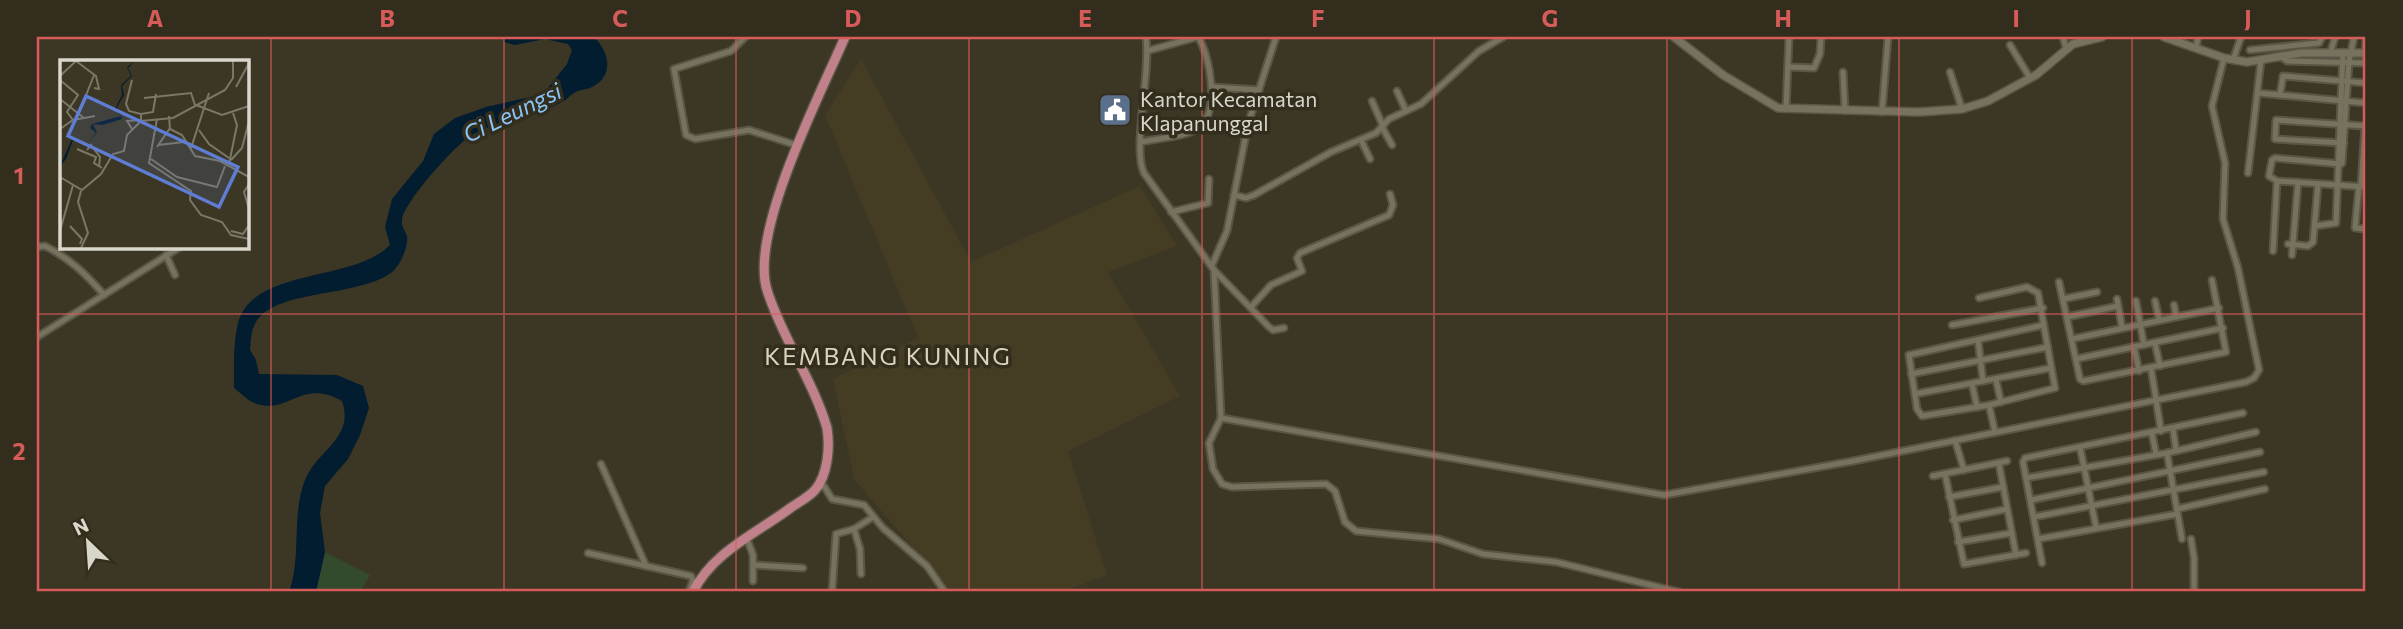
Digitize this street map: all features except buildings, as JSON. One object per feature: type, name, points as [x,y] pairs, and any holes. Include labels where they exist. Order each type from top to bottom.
[{"type":"main road","points":[[691,592],[711,565],[816,489],[827,457],[827,428],[764,281],[769,236],[796,145],[845,37]]},
{"type":"street","points":[[745,37],[731,51],[674,69],[686,135],[695,139],[749,130],[796,145]]},
{"type":"street","points":[[1146,37],[1141,166],[1213,268],[1273,330],[1284,328]]},
{"type":"street","points":[[1141,142],[1202,126],[1209,108],[1212,88],[1208,56],[1198,37],[1147,51]]},
{"type":"street","points":[[1276,37],[1248,124],[1227,231],[1213,268],[1221,418],[1209,443],[1210,459],[1217,478],[1226,486],[1326,484],[1335,491],[1345,522],[1356,531],[1439,539],[1483,554],[1556,562],[1679,592]]},
{"type":"street","points":[[1234,195],[1246,198],[1254,195],[1331,152],[1361,140],[1421,104],[1479,51],[1503,37]]},
{"type":"street","points":[[1676,37],[1723,75],[1764,102],[1786,109],[1882,112],[1962,109],[1988,101],[2030,78],[2066,48],[2079,41],[2102,37]]},
{"type":"street","points":[[1786,109],[1789,37]]},
{"type":"street","points":[[1789,67],[1815,68],[1820,54],[1821,37]]},
{"type":"street","points":[[1882,112],[1888,37]]},
{"type":"street","points":[[2063,37],[2066,48]]},
{"type":"street","points":[[2164,37],[2229,59],[2263,60],[2331,51],[2365,63],[2366,40]]},
{"type":"street","points":[[2196,48],[2198,37]]},
{"type":"street","points":[[1221,418],[1664,495],[2246,382],[2254,378],[2259,370],[2238,268],[2223,219],[2225,163],[2212,106],[2229,59],[2241,37]]},
{"type":"street","points":[[2250,50],[2319,43],[2322,37]]},
{"type":"street","points":[[2331,51],[2335,37]]},
{"type":"street","points":[[2315,226],[2336,223],[2347,56],[2354,37]]},
{"type":"street","points":[[2010,45],[2030,78]]},
{"type":"street","points":[[2248,173],[2265,48]]},
{"type":"street","points":[[2280,56],[2287,61],[2366,53]]},
{"type":"street","points":[[1843,72],[1845,111]]},
{"type":"street","points":[[1950,72],[1962,109]]},
{"type":"street","points":[[2280,95],[2283,76],[2366,83]]},
{"type":"street","points":[[1212,88],[1259,90]]},
{"type":"street","points":[[1397,91],[1406,111]]},
{"type":"street","points":[[2259,93],[2366,103]]},
{"type":"street","points":[[1372,101],[1392,145]]},
{"type":"street","points":[[2342,143],[2274,137],[2278,118],[2365,126],[2362,186],[2355,228],[2366,229]]},
{"type":"street","points":[[1361,140],[1370,159]]},
{"type":"street","points":[[2340,164],[2273,159],[2269,176],[2277,181],[2362,186]]},
{"type":"street","points":[[1171,212],[1208,203],[1209,179]]},
{"type":"street","points":[[2273,251],[2277,181]]},
{"type":"street","points":[[2292,255],[2290,244],[2298,182]]},
{"type":"street","points":[[2290,244],[2309,246],[2315,226],[2318,184]]},
{"type":"street","points":[[1251,307],[1271,285],[1302,271],[1297,258],[1300,253],[1389,215],[1393,205],[1390,194]]},
{"type":"street","points":[[37,247],[45,246],[63,256],[84,272],[104,295]]},
{"type":"street","points":[[37,337],[169,251],[175,275]]},
{"type":"street","points":[[2060,282],[2082,381],[2226,352],[2212,280]]},
{"type":"street","points":[[1979,298],[2027,287],[2039,294],[2056,386],[2053,390],[1989,405],[1922,416],[1911,374],[1910,355],[2044,325]]},
{"type":"street","points":[[2063,299],[2097,292]]},
{"type":"street","points":[[2117,299],[2122,327]]},
{"type":"street","points":[[2136,301],[2144,345]]},
{"type":"street","points":[[2155,301],[2159,319]]},
{"type":"street","points":[[2174,305],[2176,316]]},
{"type":"street","points":[[2067,317],[2118,306]]},
{"type":"street","points":[[1952,325],[2043,307]]},
{"type":"street","points":[[2072,339],[2159,319],[2219,309]]},
{"type":"street","points":[[2076,359],[2223,328]]},
{"type":"street","points":[[1978,340],[1983,381]]},
{"type":"street","points":[[2155,343],[2160,366]]},
{"type":"street","points":[[1911,374],[2048,347]]},
{"type":"street","points":[[2134,347],[2139,370]]},
{"type":"street","points":[[1915,394],[2051,368]]},
{"type":"street","points":[[2151,368],[2161,431]]},
{"type":"street","points":[[1996,380],[2001,402]]},
{"type":"street","points":[[1972,384],[1977,407]]},
{"type":"street","points":[[1989,405],[1994,432]]},
{"type":"street","points":[[2042,563],[2026,478],[2025,458],[2243,414]]},
{"type":"street","points":[[2173,429],[2176,450]]},
{"type":"street","points":[[2026,478],[2167,453],[2256,432]]},
{"type":"street","points":[[2152,434],[2156,454]]},
{"type":"street","points":[[1955,440],[1964,470]]},
{"type":"street","points":[[2080,447],[2096,527]]},
{"type":"street","points":[[2031,500],[2087,486],[2170,472],[2260,452]]},
{"type":"street","points":[[2167,453],[2182,540]]},
{"type":"street","points":[[1933,476],[2007,461]]},
{"type":"street","points":[[601,464],[646,566]]},
{"type":"street","points":[[1999,464],[2015,555]]},
{"type":"street","points":[[2034,517],[2174,492],[2264,472]]},
{"type":"street","points":[[1945,474],[1964,564],[2026,553]]},
{"type":"street","points":[[816,489],[824,486],[829,498],[861,503],[927,566],[945,592]]},
{"type":"street","points":[[1949,497],[2003,487]]},
{"type":"street","points":[[2038,539],[2177,511],[2265,489]]},
{"type":"street","points":[[1953,520],[2007,509]]},
{"type":"street","points":[[832,592],[836,534],[854,529],[873,517]]},
{"type":"street","points":[[854,529],[860,549],[861,574]]},
{"type":"street","points":[[1958,542],[2012,533]]},
{"type":"street","points":[[747,539],[754,565],[753,582]]},
{"type":"street","points":[[2191,539],[2194,592]]},
{"type":"street","points":[[588,553],[691,576],[691,592]]},
{"type":"street","points":[[754,565],[803,569]]},
{"type":"shaded area","points":[[861,59],[971,262],[1140,186],[1177,246],[1108,272],[1180,396],[1068,451],[1107,575],[1062,592],[951,592],[854,479],[833,379],[918,338],[825,115]]},
{"type":"green space","points":[[325,552],[370,575],[360,592],[315,592]]},
{"type":"water","name":"Ci Leungsi","points":[[503,37],[594,37],[606,55],[605,75],[594,86],[576,92],[540,112],[494,125],[472,135],[454,150],[431,175],[404,213],[402,223],[407,245],[401,261],[391,273],[357,287],[278,305],[264,313],[255,324],[250,350],[256,360],[259,374],[337,375],[363,386],[369,408],[348,459],[325,486],[320,513],[325,552],[316,592],[289,592],[295,564],[298,507],[305,480],[339,434],[345,414],[342,401],[328,395],[306,394],[268,406],[254,403],[234,388],[238,323],[247,305],[263,293],[283,284],[353,265],[373,257],[390,245],[385,227],[392,199],[423,161],[434,134],[455,118],[486,107],[543,94],[567,64],[572,50],[568,44],[545,39],[515,45],[504,42]]},
{"type":"place","name":"Kantor Kecamatan Klapanunggal","points":[[1115,110]]},
{"type":"district","name":"KEMBANG KUNING","points":[[888,355]]}]
